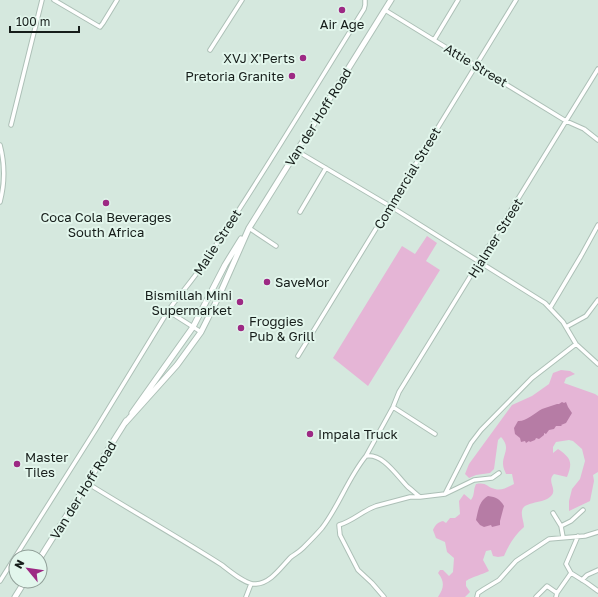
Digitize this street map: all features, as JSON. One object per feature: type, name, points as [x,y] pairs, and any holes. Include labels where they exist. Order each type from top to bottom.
[{"type":"main road","name":"Van der Hoff Road","points":[[125,423],[177,365],[201,332],[219,296],[249,228],[391,0]]},
{"type":"main road","name":"Van der Hoff Road","points":[[46,549],[125,423],[193,327],[225,265],[239,241],[246,234]]},
{"type":"street","points":[[11,125],[42,0]]},
{"type":"street","points":[[54,0],[100,27],[104,23],[117,0]]},
{"type":"street","points":[[210,50],[242,0]]},
{"type":"street","points":[[434,40],[458,0]]},
{"type":"street","name":"Commercial Street","points":[[298,356],[516,0]]},
{"type":"street","name":"Malie Street","points":[[0,581],[96,429],[168,311],[177,297],[200,270],[224,232],[364,9],[365,1]]},
{"type":"street","name":"Attie Street","points":[[385,10],[566,121],[584,129],[598,140]]},
{"type":"street","name":"Hjalmer Street","points":[[251,584],[260,584],[271,578],[321,529],[339,502],[352,476],[366,456],[393,407],[399,392],[598,69]]},
{"type":"street","points":[[0,145],[4,176],[0,202]]},
{"type":"street","points":[[297,151],[390,206],[545,302],[566,327],[576,344],[598,364]]},
{"type":"street","points":[[300,212],[326,168]]},
{"type":"street","points":[[550,308],[574,269],[598,225]]},
{"type":"street","points":[[249,228],[276,246]]},
{"type":"street","points":[[566,327],[586,316],[598,300]]},
{"type":"street","points":[[168,311],[201,332]]},
{"type":"street","points":[[445,494],[472,443],[481,430],[532,378],[576,344]]},
{"type":"street","points":[[393,407],[435,434]]},
{"type":"street","points":[[366,456],[369,455],[376,457],[386,464],[420,497]]},
{"type":"street","points":[[384,597],[358,570],[340,536],[339,525],[349,522],[376,506],[410,497],[445,494],[474,480],[492,478],[498,473]]},
{"type":"street","points":[[87,483],[182,542],[200,551],[251,584],[246,597]]},
{"type":"street","points":[[561,526],[571,521],[583,510]]},
{"type":"street","points":[[553,513],[561,526],[563,537]]},
{"type":"street","points":[[477,597],[478,593],[499,580],[521,558],[549,539],[598,532]]},
{"type":"street","points":[[578,536],[571,555],[566,563],[571,573],[598,591]]},
{"type":"street","points":[[582,580],[598,570]]},
{"type":"street","points":[[536,597],[547,586],[557,595],[571,573]]},
{"type":"shaded area","points":[[427,236],[437,243],[426,261],[440,270],[368,386],[333,358],[402,246],[415,254]]},
{"type":"shaded area","points":[[561,370],[570,371],[575,374],[566,378],[564,383],[598,396],[598,472],[593,475],[594,481],[590,501],[569,511],[569,501],[572,489],[580,479],[585,461],[582,449],[573,441],[569,440],[556,442],[553,447],[553,453],[558,449],[566,455],[570,461],[570,468],[567,477],[554,474],[551,479],[553,493],[551,496],[548,499],[530,504],[523,508],[522,513],[524,527],[512,540],[504,556],[493,556],[491,550],[486,551],[483,560],[489,571],[466,581],[466,586],[470,592],[465,597],[438,597],[442,591],[443,582],[438,573],[440,570],[443,570],[449,576],[453,572],[454,558],[447,552],[445,542],[436,538],[433,530],[434,528],[440,522],[443,521],[446,523],[450,518],[455,518],[460,514],[459,501],[464,494],[471,500],[476,484],[484,484],[492,488],[500,489],[514,484],[512,474],[506,474],[504,468],[503,460],[506,444],[501,437],[498,440],[494,469],[490,473],[476,475],[469,478],[465,474],[469,464],[512,405],[532,396],[549,384],[553,373]]},
{"type":"shaded area","points":[[566,402],[572,413],[566,423],[561,425],[562,426],[556,426],[554,429],[549,430],[539,439],[536,438],[535,440],[526,443],[525,441],[521,442],[520,438],[515,434],[514,428],[518,421],[527,419],[542,409]]},
{"type":"shaded area","points":[[488,496],[498,499],[504,506],[500,525],[484,527],[476,520],[481,503]]},
{"type":"place","name":"Air Age","points":[[342,10]]},
{"type":"place","name":"XVJ X'Perts","points":[[303,58]]},
{"type":"place","name":"Pretoria Granite","points":[[292,76]]},
{"type":"place","name":"Coca Cola Beverages South Africa","points":[[106,203]]},
{"type":"place","name":"SaveMor","points":[[267,282]]},
{"type":"place","name":"Bismillah Mini Supermarket","points":[[240,302]]},
{"type":"place","name":"Froggies Pub & Grill","points":[[241,328]]},
{"type":"place","name":"Impala Truck","points":[[310,434]]},
{"type":"place","name":"Master Tiles","points":[[17,464]]}]
